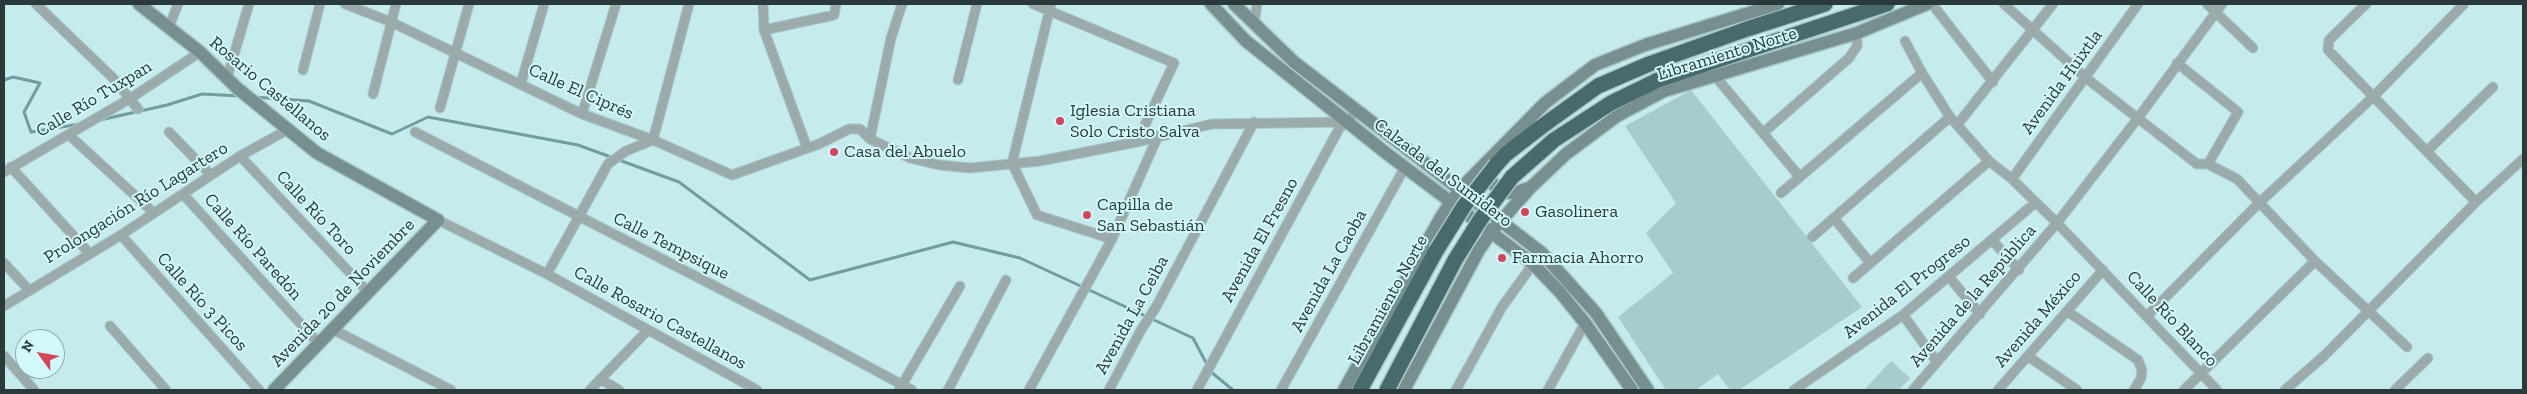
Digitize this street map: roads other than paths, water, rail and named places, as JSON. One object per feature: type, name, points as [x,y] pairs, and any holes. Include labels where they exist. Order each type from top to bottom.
[{"type":"highway","name":"Libramiento Norte","points":[[1360,390],[1436,251],[1464,206],[1506,154],[1598,86],[1738,32],[1825,4]]},
{"type":"highway","name":"Libramiento Norte","points":[[1387,390],[1455,260],[1480,220],[1512,177],[1554,140],[1611,103],[1658,80],[1887,4]]},
{"type":"street","points":[[36,4],[113,78],[138,109]]},
{"type":"street","name":"Rosario Castellanos","points":[[139,4],[200,52],[237,88],[317,153],[438,220]]},
{"type":"street","points":[[169,27],[178,4]]},
{"type":"street","points":[[226,78],[250,4]]},
{"type":"street","points":[[304,70],[320,4]]},
{"type":"street","name":"Calle El Ciprés","points":[[345,4],[391,22],[582,114],[653,140],[732,175],[807,148],[849,129],[860,129],[870,139],[910,158],[940,165],[970,168],[1040,161],[1137,142],[1212,124],[1350,122]]},
{"type":"street","points":[[373,94],[396,4]]},
{"type":"street","points":[[440,108],[469,4]]},
{"type":"street","points":[[521,83],[544,4]]},
{"type":"street","points":[[582,114],[616,4]]},
{"type":"street","points":[[547,274],[608,164],[626,151],[653,140],[689,4]]},
{"type":"street","points":[[763,4],[764,30],[807,148]]},
{"type":"street","points":[[764,30],[834,15],[836,4]]},
{"type":"street","points":[[870,139],[891,38],[902,4]]},
{"type":"street","points":[[958,80],[978,4]]},
{"type":"street","points":[[1032,4],[1050,7],[1174,63],[1137,142]]},
{"type":"street","name":"Calzada del Sumidero","points":[[1211,4],[1246,41],[1405,167],[1492,231],[1533,264],[1585,323],[1632,390]]},
{"type":"street","points":[[1234,4],[1294,62],[1459,190],[1501,220],[1542,254],[1570,282],[1596,313],[1648,390]]},
{"type":"street","points":[[1254,25],[1257,4]]},
{"type":"street","points":[[1344,390],[1419,256],[1459,190],[1545,103],[1595,65],[1645,45],[1778,4]]},
{"type":"street","name":"Libramiento Norte","points":[[1404,390],[1492,231],[1531,187],[1566,154],[1618,116],[1664,91],[1857,34],[1927,4]]},
{"type":"street","points":[[1932,4],[1993,82]]},
{"type":"street","points":[[2004,4],[2032,32],[2086,78],[2197,164],[2208,164],[2237,179],[2315,261],[2406,347]]},
{"type":"street","points":[[1957,125],[2053,4]]},
{"type":"street","name":"Avenida Huixtla","points":[[2012,179],[2138,4]]},
{"type":"street","points":[[2208,4],[2253,48]]},
{"type":"street","name":"Avenida de la República","points":[[1913,390],[2058,223],[2222,4]]},
{"type":"street","points":[[2366,4],[2329,40],[2328,50],[2476,202]]},
{"type":"street","points":[[2148,316],[2259,203],[2374,96],[2464,4]]},
{"type":"street","points":[[1050,7],[1012,163],[1037,215],[1112,239]]},
{"type":"street","points":[[1764,132],[1849,58],[1857,46],[1857,34]]},
{"type":"street","name":"Calle Río Blanco","points":[[1906,41],[1922,73],[1950,118],[1989,162],[2012,179],[2058,223],[2217,390]]},
{"type":"street","name":"Calle Río Tuxpan","points":[[8,170],[131,98],[200,52]]},
{"type":"street","points":[[2177,64],[2238,112],[2208,164]]},
{"type":"street","points":[[1781,193],[1922,73]]},
{"type":"street","points":[[1715,76],[1764,132],[1799,176]]},
{"type":"street","points":[[2427,151],[2493,87]]},
{"type":"street","name":"Avenida El Fresno","points":[[1197,390],[1340,127],[1350,122],[1354,109]]},
{"type":"street","points":[[1812,237],[1950,118]]},
{"type":"street","name":"Avenida La Ceiba","points":[[1109,390],[1140,330],[1156,307],[1254,122]]},
{"type":"street","name":"Prolongación Río Lagartero","points":[[4,306],[28,289],[154,213],[211,174],[287,130]]},
{"type":"street","points":[[169,132],[211,174]]},
{"type":"street","name":"Calle Tempsique","points":[[415,132],[578,216],[901,388],[912,390]]},
{"type":"street","points":[[69,135],[154,213]]},
{"type":"street","points":[[1029,390],[1112,239],[1158,136]]},
{"type":"street","points":[[1504,144],[1491,171],[1492,184],[1496,189],[1507,194],[1531,187]]},
{"type":"street","name":"Calle Río Toro","points":[[240,156],[368,292]]},
{"type":"street","points":[[2285,390],[2324,356],[2476,202],[2523,159]]},
{"type":"street","points":[[1853,278],[1989,162]]},
{"type":"street","name":"Avenida La Caoba","points":[[1281,390],[1405,167]]},
{"type":"street","points":[[8,170],[89,253]]},
{"type":"street","name":"Calle Río Paredón","points":[[183,194],[319,344]]},
{"type":"street","name":"Avenida El Progreso","points":[[1794,390],[1804,387],[1903,315],[1993,241],[2035,203]]},
{"type":"street","points":[[1834,218],[1870,263]]},
{"type":"street","name":"Calle Rosario Castellanos","points":[[438,220],[547,274],[647,331],[757,390]]},
{"type":"street","name":"Avenida 20 de Noviembre","points":[[278,389],[438,220]]},
{"type":"street","name":"Calle Río 3 Picos","points":[[121,234],[259,390]]},
{"type":"street","points":[[1993,241],[2019,270]]},
{"type":"street","points":[[1419,256],[1428,248],[1446,248],[1460,259],[1465,277]]},
{"type":"street","points":[[2184,390],[2315,261]]},
{"type":"street","points":[[4,263],[28,289]]},
{"type":"street","points":[[1456,390],[1502,307],[1533,264]]},
{"type":"street","name":"Avenida México","points":[[1998,390],[2029,357],[2103,270]]},
{"type":"street","points":[[1949,277],[1980,314]]},
{"type":"street","points":[[948,390],[1006,280]]},
{"type":"street","points":[[901,388],[960,286]]},
{"type":"street","points":[[2067,311],[2138,360],[2142,370],[2141,378],[2134,390]]},
{"type":"street","points":[[1903,315],[1938,362]]},
{"type":"street","points":[[1548,390],[1585,323]]},
{"type":"street","points":[[110,326],[166,390]]},
{"type":"street","points":[[332,330],[451,390]]},
{"type":"street","points":[[590,390],[647,331]]},
{"type":"street","points":[[4,356],[34,390]]},
{"type":"street","points":[[2029,357],[2077,390]]},
{"type":"street","points":[[2396,390],[2428,358]]},
{"type":"street","points":[[600,379],[619,390]]},
{"type":"waterway","points":[[4,80],[13,77],[40,83],[24,112],[31,132],[80,124]]},
{"type":"waterway","points":[[100,120],[167,105],[202,94],[241,96]]},
{"type":"waterway","points":[[254,97],[309,101],[392,134],[428,117],[578,145],[679,182],[810,280],[953,242],[1020,258],[1193,338],[1211,372],[1233,390]]},
{"type":"place","name":"Iglesia Cristiana Solo Cristo Salva","points":[[1060,121]]},
{"type":"place","name":"Casa del Abuelo","points":[[834,152]]},
{"type":"place","name":"Gasolinera","points":[[1525,212]]},
{"type":"place","name":"Capilla de San Sebastián","points":[[1087,215]]},
{"type":"place","name":"Farmacia Ahorro","points":[[1502,258]]}]
